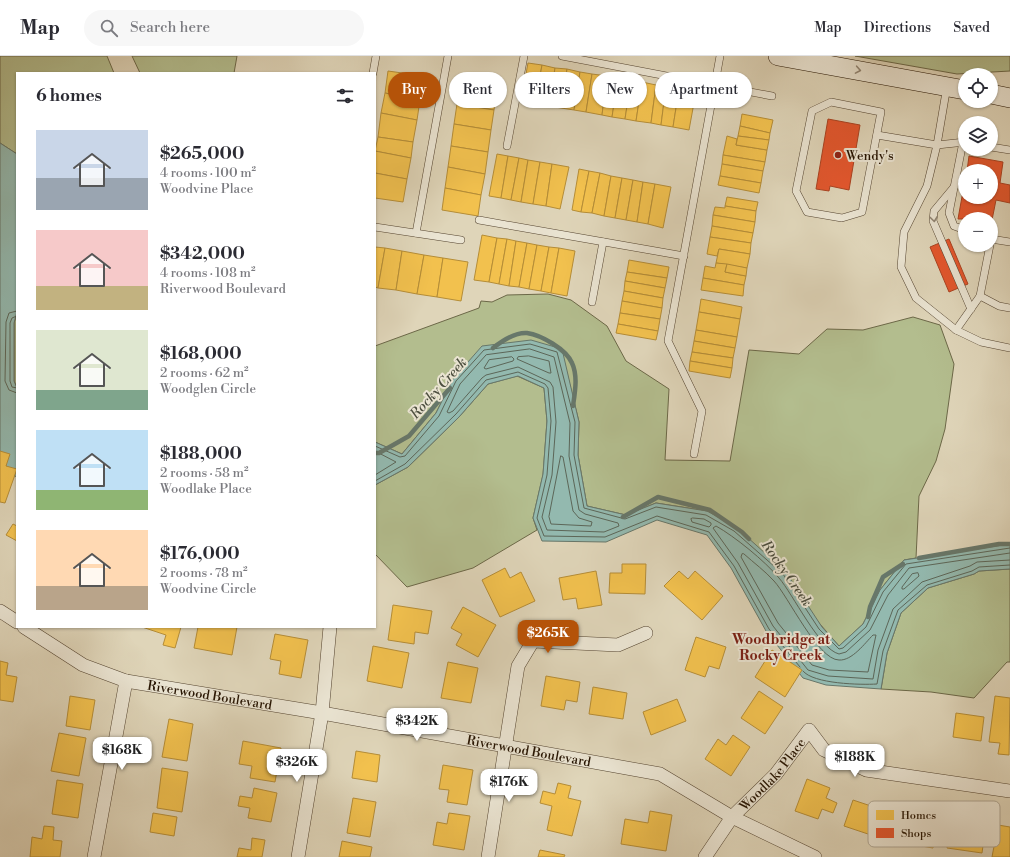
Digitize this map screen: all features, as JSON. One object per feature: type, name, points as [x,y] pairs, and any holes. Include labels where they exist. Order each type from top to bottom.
[{"type":"main road","points":[[778,56],[958,88]]},
{"type":"main road","points":[[998,95],[1010,98]]},
{"type":"street","points":[[0,611],[16,621]]},
{"type":"street","name":"Riverwood Boulevard","points":[[26,628],[83,665],[126,680],[506,745],[660,774],[732,817],[815,857]]},
{"type":"street","points":[[298,857],[322,713],[330,628]]},
{"type":"street","points":[[488,857],[518,666],[533,641],[618,645],[646,633]]},
{"type":"street","points":[[94,857],[126,680]]},
{"type":"street","name":"Woodlake Place","points":[[732,817],[776,774],[809,730],[824,750],[866,770],[1010,791]]},
{"type":"street","points":[[705,857],[732,817]]},
{"type":"lane","points":[[373,72],[376,56]]},
{"type":"lane","points":[[416,233],[448,56]]},
{"type":"lane","points":[[507,146],[524,56]]},
{"type":"lane","points":[[562,56],[655,74]]},
{"type":"lane","points":[[717,72],[720,56]]},
{"type":"lane","points":[[947,86],[937,145],[927,186],[904,232],[901,267],[916,298],[956,330],[981,342],[1010,348]]},
{"type":"lane","points":[[752,92],[772,96]]},
{"type":"lane","points":[[831,102],[881,112],[877,135],[862,212],[842,218],[807,212],[796,191],[812,111],[831,102]]},
{"type":"lane","points":[[694,454],[702,411],[668,341],[710,108]]},
{"type":"lane","points":[[877,135],[937,145],[958,143]]},
{"type":"lane","points":[[998,148],[1010,150]]},
{"type":"lane","points":[[958,227],[954,226],[949,213],[961,156]]},
{"type":"lane","points":[[954,187],[934,211],[933,221],[971,309]]},
{"type":"lane","points":[[479,220],[684,256]]},
{"type":"lane","points":[[376,227],[461,240]]},
{"type":"lane","points":[[998,240],[1010,242]]},
{"type":"lane","points":[[592,302],[603,242]]},
{"type":"lane","points":[[956,330],[980,296],[989,252]]},
{"type":"lane","points":[[980,296],[999,306],[1010,308]]},
{"type":"green space","points":[[0,56],[107,56],[114,72],[16,72],[16,153],[0,143]]},
{"type":"green space","points":[[132,56],[237,56],[234,72],[140,72]]},
{"type":"green space","points":[[855,56],[1010,56],[1010,71],[998,72],[998,68],[958,68],[957,74]]},
{"type":"green space","points":[[548,294],[571,300],[607,326],[626,361],[669,389],[665,460],[730,461],[749,350],[799,354],[827,329],[863,330],[913,317],[940,325],[954,364],[945,429],[936,461],[919,496],[916,558],[904,560],[880,590],[863,624],[839,646],[736,527],[707,511],[656,503],[626,515],[587,506],[578,455],[579,422],[561,349],[453,379],[436,413],[402,454],[376,442],[376,346],[479,308],[481,301],[492,302],[507,295]]},
{"type":"green space","points":[[16,316],[16,386],[14,381],[14,323]]},
{"type":"green space","points":[[517,376],[544,388],[547,421],[543,475],[533,518],[537,530],[473,568],[407,587],[376,555],[376,484],[408,467],[459,417],[488,384]]},
{"type":"green space","points":[[1010,569],[1010,662],[1007,662],[974,698],[931,692],[881,689],[887,653],[901,613],[928,588],[974,574],[979,571]]},
{"type":"water","points":[[0,143],[16,153],[16,316],[14,323],[14,381],[16,386],[16,477],[0,459]]},
{"type":"water","points":[[531,340],[562,349],[579,422],[578,455],[587,506],[626,515],[656,503],[707,511],[736,527],[786,572],[822,627],[839,646],[863,624],[880,590],[904,560],[1010,544],[1010,569],[979,571],[974,574],[928,588],[901,613],[887,653],[881,689],[826,685],[803,678],[766,631],[731,568],[707,535],[657,520],[606,542],[542,541],[533,518],[543,474],[547,421],[544,388],[518,376],[488,384],[459,417],[408,467],[376,484],[376,442],[402,454],[436,413],[453,379],[482,346]]},
{"type":"building: Homes","points":[[528,63],[542,65],[541,72],[526,72]]},
{"type":"building: Homes","points":[[542,65],[555,68],[554,72],[541,72]]},
{"type":"building: Homes","points":[[555,68],[567,69],[567,72],[554,72]]},
{"type":"building: Homes","points":[[567,69],[580,72],[567,72]]},
{"type":"building: Homes","points":[[388,71],[395,72],[388,72],[388,94],[385,93]]},
{"type":"building: Homes","points":[[584,73],[592,74],[586,112],[574,110],[574,108],[584,108]]},
{"type":"building: Homes","points":[[592,74],[592,108],[603,108],[602,115],[586,112]]},
{"type":"building: Homes","points":[[647,83],[655,85],[651,123],[636,121],[638,108],[647,108]]},
{"type":"building: Homes","points":[[385,93],[388,94],[388,108],[419,108],[417,120],[381,113]]},
{"type":"building: Homes","points":[[655,93],[655,108],[663,108],[661,125],[651,123]]},
{"type":"building: Homes","points":[[456,108],[482,108],[494,110],[491,130],[454,124]]},
{"type":"building: Homes","points":[[482,108],[494,108],[494,110]]},
{"type":"building: Homes","points":[[561,108],[574,108],[574,110]]},
{"type":"building: Homes","points":[[603,108],[613,108],[612,117],[602,115]]},
{"type":"building: Homes","points":[[613,108],[627,108],[625,119],[612,117]]},
{"type":"building: Homes","points":[[627,108],[638,108],[636,121],[625,119]]},
{"type":"building: Homes","points":[[663,108],[676,108],[673,127],[661,125]]},
{"type":"building: Homes","points":[[676,108],[693,108],[689,130],[673,127]]},
{"type":"building: Homes","points":[[381,113],[417,120],[413,142],[378,137]]},
{"type":"building: Homes","points":[[742,114],[773,120],[770,133],[740,126]]},
{"type":"building: Homes","points":[[454,124],[491,130],[488,152],[451,146]]},
{"type":"building: Homes","points":[[740,126],[770,133],[769,140],[738,136]]},
{"type":"building: Homes","points":[[727,136],[737,139],[736,145],[767,150],[765,162],[723,155]]},
{"type":"building: Homes","points":[[738,136],[769,140],[767,150],[736,145]]},
{"type":"building: Homes","points":[[378,137],[413,142],[411,158],[376,151]]},
{"type":"building: Homes","points":[[451,146],[488,152],[485,174],[448,167]]},
{"type":"building: Homes","points":[[376,151],[411,158],[407,179],[376,173]]},
{"type":"building: Homes","points":[[497,154],[508,156],[501,198],[489,196]]},
{"type":"building: Homes","points":[[723,155],[765,162],[763,171],[722,164]]},
{"type":"building: Homes","points":[[508,156],[519,158],[511,200],[501,198]]},
{"type":"building: Homes","points":[[519,158],[528,160],[521,202],[511,200]]},
{"type":"building: Homes","points":[[528,160],[540,162],[533,204],[521,202]]},
{"type":"building: Homes","points":[[540,162],[552,164],[546,206],[533,204]]},
{"type":"building: Homes","points":[[552,164],[569,167],[560,209],[546,206]]},
{"type":"building: Homes","points":[[722,164],[763,171],[761,183],[720,176]]},
{"type":"building: Homes","points":[[448,167],[485,174],[481,195],[445,188]]},
{"type":"building: Homes","points":[[579,169],[589,171],[581,212],[572,210]]},
{"type":"building: Homes","points":[[589,171],[600,173],[592,213],[581,212]]},
{"type":"building: Homes","points":[[376,173],[407,179],[403,202],[376,198]]},
{"type":"building: Homes","points":[[600,173],[611,176],[604,216],[592,213]]},
{"type":"building: Homes","points":[[611,176],[622,178],[615,218],[604,216]]},
{"type":"building: Homes","points":[[720,176],[761,183],[759,193],[718,185]]},
{"type":"building: Homes","points":[[622,178],[633,180],[626,220],[615,218]]},
{"type":"building: Homes","points":[[633,180],[643,182],[637,222],[626,220]]},
{"type":"building: Homes","points":[[643,182],[655,184],[648,224],[637,222]]},
{"type":"building: Homes","points":[[655,184],[671,187],[663,228],[648,224]]},
{"type":"building: Homes","points":[[445,188],[481,195],[478,216],[442,210]]},
{"type":"building: Homes","points":[[727,197],[758,202],[756,211],[725,206]]},
{"type":"building: Homes","points":[[725,206],[756,211],[755,222],[713,215],[715,207],[725,208]]},
{"type":"building: Homes","points":[[713,215],[755,222],[753,233],[712,226]]},
{"type":"building: Homes","points":[[712,226],[753,233],[751,243],[710,237]]},
{"type":"building: Homes","points":[[482,235],[497,238],[489,282],[474,280]]},
{"type":"building: Homes","points":[[710,237],[751,243],[750,254],[719,249],[717,256],[707,254]]},
{"type":"building: Homes","points":[[497,238],[507,239],[499,284],[489,282]]},
{"type":"building: Homes","points":[[507,239],[516,241],[509,286],[499,284]]},
{"type":"building: Homes","points":[[516,241],[527,243],[519,287],[509,286]]},
{"type":"building: Homes","points":[[527,243],[537,245],[529,289],[519,287]]},
{"type":"building: Homes","points":[[537,245],[549,247],[541,291],[529,289]]},
{"type":"building: Homes","points":[[376,247],[385,248],[378,288],[376,287]]},
{"type":"building: Homes","points":[[549,247],[559,248],[551,293],[541,291]]},
{"type":"building: Homes","points":[[385,248],[402,251],[396,290],[378,288]]},
{"type":"building: Homes","points":[[559,248],[575,251],[567,296],[551,293]]},
{"type":"building: Homes","points":[[719,249],[750,254],[747,268],[716,263]]},
{"type":"building: Homes","points":[[402,251],[424,255],[417,294],[396,290]]},
{"type":"building: Homes","points":[[424,255],[443,258],[437,297],[417,294]]},
{"type":"building: Homes","points":[[443,258],[468,262],[461,301],[437,297]]},
{"type":"building: Homes","points":[[629,260],[669,267],[667,278],[627,272]]},
{"type":"building: Homes","points":[[716,263],[727,264],[725,272],[746,276],[744,285],[703,278],[705,266],[715,268]]},
{"type":"building: Homes","points":[[727,264],[747,268],[746,276],[725,272]]},
{"type":"building: Homes","points":[[627,272],[667,278],[665,288],[625,281]]},
{"type":"building: Homes","points":[[703,278],[744,285],[743,296],[701,290]]},
{"type":"building: Homes","points":[[625,281],[665,288],[663,298],[624,291]]},
{"type":"building: Homes","points":[[624,291],[663,298],[662,308],[622,301]]},
{"type":"building: Homes","points":[[701,299],[742,307],[740,319],[699,312]]},
{"type":"building: Homes","points":[[622,301],[662,308],[660,319],[620,313]]},
{"type":"building: Homes","points":[[699,312],[740,319],[737,337],[696,330]]},
{"type":"building: Homes","points":[[620,313],[660,319],[658,331],[618,324]]},
{"type":"building: Homes","points":[[618,324],[658,331],[656,340],[616,333]]},
{"type":"building: Homes","points":[[696,330],[737,337],[735,348],[694,341]]},
{"type":"building: Homes","points":[[694,341],[735,348],[733,358],[692,352]]},
{"type":"building: Homes","points":[[692,352],[733,358],[732,368],[690,361]]},
{"type":"building: Homes","points":[[690,361],[732,368],[730,378],[689,371]]},
{"type":"building: Homes","points":[[0,451],[10,454],[6,466],[16,469],[16,472],[5,503],[0,502]]},
{"type":"building: Homes","points":[[13,524],[16,526],[16,540],[6,535]]},
{"type":"building: Homes","points":[[622,564],[646,564],[645,594],[609,593],[610,573],[622,573]]},
{"type":"building: Homes","points":[[505,568],[510,578],[521,572],[535,601],[500,617],[482,580]]},
{"type":"building: Homes","points":[[596,571],[602,605],[578,609],[576,598],[563,600],[559,578]]},
{"type":"building: Homes","points":[[679,571],[688,579],[695,571],[723,596],[702,620],[664,586]]},
{"type":"building: Homes","points":[[393,605],[432,611],[428,634],[415,632],[414,644],[388,640]]},
{"type":"building: Homes","points":[[463,607],[496,625],[478,657],[456,645],[462,634],[451,628]]},
{"type":"building: Homes","points":[[145,628],[181,628],[175,648],[163,645],[166,635]]},
{"type":"building: Homes","points":[[198,628],[237,628],[232,655],[194,648]]},
{"type":"building: Homes","points":[[275,634],[308,640],[301,678],[279,674],[281,661],[270,659]]},
{"type":"building: Homes","points":[[696,637],[726,647],[719,669],[709,666],[705,677],[685,670]]},
{"type":"building: Homes","points":[[373,646],[409,653],[402,688],[367,681]]},
{"type":"building: Homes","points":[[772,650],[802,670],[785,697],[755,677]]},
{"type":"building: Homes","points":[[0,661],[8,663],[6,675],[17,677],[13,702],[0,700]]},
{"type":"building: Homes","points":[[448,662],[478,668],[471,703],[441,698]]},
{"type":"building: Homes","points":[[546,676],[580,682],[577,702],[566,700],[564,710],[541,706]]},
{"type":"building: Homes","points":[[593,687],[627,693],[623,719],[589,714]]},
{"type":"building: Homes","points":[[759,691],[783,707],[765,734],[741,718]]},
{"type":"building: Homes","points":[[70,696],[95,700],[90,730],[66,726]]},
{"type":"building: Homes","points":[[995,696],[1010,698],[1009,755],[998,754],[1000,743],[989,742]]},
{"type":"building: Homes","points":[[677,699],[686,721],[651,735],[643,712]]},
{"type":"building: Homes","points":[[956,713],[984,717],[981,741],[953,737]]},
{"type":"building: Homes","points":[[169,719],[193,724],[187,761],[162,757]]},
{"type":"building: Homes","points":[[59,733],[86,738],[79,776],[51,771]]},
{"type":"building: Homes","points":[[733,735],[750,747],[731,776],[705,759],[718,739],[726,745]]},
{"type":"building: Homes","points":[[243,741],[281,748],[275,782],[250,778],[252,766],[239,764]]},
{"type":"building: Homes","points":[[356,751],[380,755],[377,782],[352,778]]},
{"type":"building: Homes","points":[[443,765],[473,770],[467,805],[447,802],[449,790],[439,789]]},
{"type":"building: Homes","points":[[162,768],[188,772],[182,812],[157,808]]},
{"type":"building: Homes","points":[[807,779],[830,788],[826,798],[837,803],[833,813],[822,809],[818,819],[795,811]]},
{"type":"building: Homes","points":[[57,780],[83,784],[78,818],[52,814]]},
{"type":"building: Homes","points":[[558,783],[571,786],[568,798],[581,801],[572,836],[547,830],[552,806],[540,803],[543,791],[555,794]]},
{"type":"building: Homes","points":[[254,788],[277,793],[271,822],[248,818],[250,808],[238,806],[240,796],[252,798]]},
{"type":"building: Homes","points":[[353,798],[376,802],[370,837],[347,833]]},
{"type":"building: Homes","points":[[853,800],[868,805],[868,834],[844,826]]},
{"type":"building: Homes","points":[[650,811],[672,815],[666,851],[621,844],[625,819],[648,823]]},
{"type":"building: Homes","points":[[153,813],[177,817],[174,836],[150,832]]},
{"type":"building: Homes","points":[[449,813],[470,816],[464,850],[433,845],[437,822],[447,824]]},
{"type":"building: Homes","points":[[1000,825],[1010,827],[1010,857],[992,857],[994,847],[1000,847]]},
{"type":"building: Homes","points":[[44,826],[54,827],[53,840],[62,841],[60,857],[30,857],[32,837],[42,839]]},
{"type":"building: Homes","points":[[252,838],[265,840],[262,857],[237,857],[239,848],[251,850]]},
{"type":"building: Homes","points":[[342,841],[372,847],[370,857],[339,857]]},
{"type":"building: Homes","points":[[947,847],[983,847],[982,853]]},
{"type":"building: Homes","points":[[540,850],[565,855],[564,857],[538,857]]},
{"type":"building: Shops","name":"Wendy's","points":[[828,119],[860,125],[849,190],[830,186],[829,191],[816,189]]},
{"type":"building: Shops","points":[[969,156],[1003,162],[1000,183],[1010,185],[1010,203],[998,200],[998,164],[968,164]]},
{"type":"building: Shops","points":[[961,204],[995,204],[994,212],[959,212]]},
{"type":"building: Shops","points":[[949,239],[968,284],[949,292],[930,247]]},
{"type":"waterway","name":"Rocky Creek","points":[[493,348],[513,335],[522,333],[533,334],[559,348],[569,358],[574,368],[576,384],[573,406]]},
{"type":"waterway","name":"Rocky Creek","points":[[376,453],[379,453],[409,436],[450,388]]},
{"type":"waterway","name":"Rocky Creek","points":[[623,517],[658,497],[710,510],[742,532],[749,539]]},
{"type":"waterway","name":"Rocky Creek","points":[[919,558],[999,544],[1010,544]]},
{"type":"waterway","name":"Rocky Creek","points":[[868,617],[870,607],[883,577],[903,564]]},
{"type":"place","name":"Wendy's","points":[[838,155]]},
{"type":"district","name":"Woodbridge at Rocky Creek","points":[[781,648]]}]
